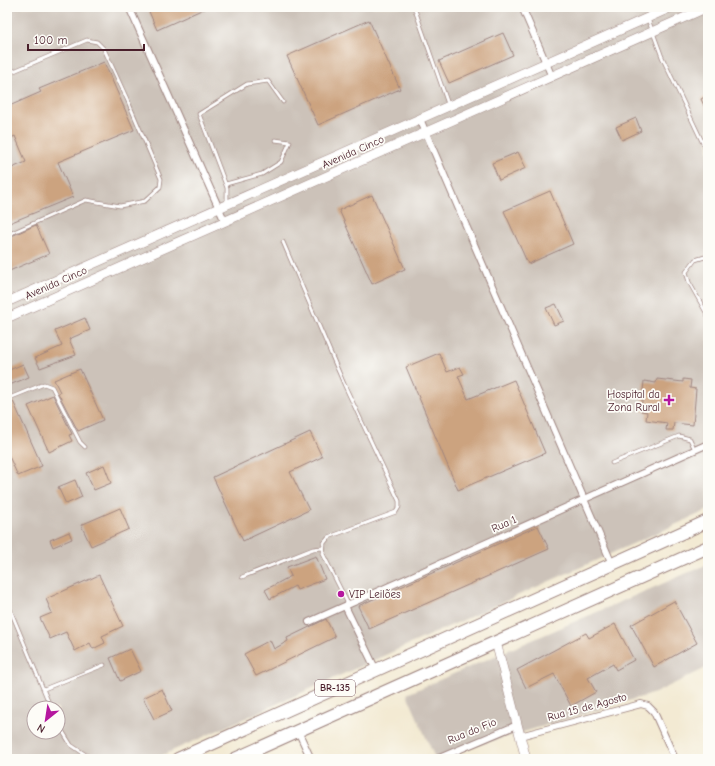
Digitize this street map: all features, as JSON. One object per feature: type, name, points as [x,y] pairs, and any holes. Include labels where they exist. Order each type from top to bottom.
[{"type":"highway","name":"BR-135","points":[[178,759],[708,521]]},
{"type":"highway","name":"BR-135","points":[[235,759],[708,547]]},
{"type":"street","points":[[129,7],[223,206],[225,222]]},
{"type":"street","points":[[522,7],[552,77]]},
{"type":"street","name":"Avenida Cinco","points":[[7,302],[672,7]]},
{"type":"street","name":"Avenida Cinco","points":[[7,318],[708,7]]},
{"type":"street","points":[[420,119],[612,564]]},
{"type":"street","name":"Rua 1","points":[[309,622],[708,444]]},
{"type":"street","points":[[346,605],[376,670]]},
{"type":"street","points":[[496,642],[526,759]]},
{"type":"street","name":"Rua 15 de Agosto","points":[[520,736],[641,704],[648,706],[654,712],[675,759]]},
{"type":"street","name":"Rua do Fio","points":[[437,759],[517,725]]},
{"type":"street","points":[[298,731],[311,759]]},
{"type":"lane","points":[[414,7],[448,106]]},
{"type":"lane","points":[[648,18],[662,57],[708,154]]},
{"type":"lane","points":[[7,74],[87,40],[97,42],[104,49],[161,179],[160,187],[145,201],[120,206],[86,200],[7,234]]},
{"type":"lane","points":[[223,206],[227,188],[226,184],[199,114],[248,84],[268,81],[283,102]]},
{"type":"lane","points":[[226,184],[262,174],[281,162],[290,142],[275,140]]},
{"type":"lane","points":[[283,242],[400,505],[396,512],[329,537],[325,541],[322,548],[346,605]]},
{"type":"lane","points":[[708,256],[695,260],[686,272],[689,282],[708,316]]},
{"type":"lane","points":[[7,399],[44,384],[52,387],[80,442],[85,447]]},
{"type":"lane","points":[[612,463],[679,436],[690,439],[695,450]]},
{"type":"lane","points":[[242,577],[313,548],[322,548]]},
{"type":"lane","points":[[7,602],[48,700]]},
{"type":"lane","points":[[44,690],[104,665]]},
{"type":"lane","points":[[66,737],[71,745],[92,759]]},
{"type":"shaded area","points":[[7,7],[708,7],[708,510],[154,759],[7,759]]},
{"type":"shaded area","points":[[708,564],[708,667],[655,693],[435,758],[407,694]]},
{"type":"building","points":[[147,7],[208,7],[157,30]]},
{"type":"building","points":[[369,20],[400,89],[318,125],[287,56]]},
{"type":"building","points":[[503,33],[513,55],[449,83],[439,61]]},
{"type":"building","points":[[104,62],[134,130],[58,162],[73,197],[7,224],[7,170],[26,162],[15,136],[7,140],[7,107],[41,92],[39,89]]},
{"type":"building","points":[[708,95],[708,114],[701,99]]},
{"type":"building","points":[[636,118],[641,131],[622,140],[616,127]]},
{"type":"building","points":[[518,152],[526,168],[499,180],[492,163]]},
{"type":"building","points":[[550,191],[573,244],[528,264],[504,211]]},
{"type":"building","points":[[372,195],[405,269],[372,284],[339,210]]},
{"type":"building","points":[[36,225],[49,254],[7,272],[7,238]]},
{"type":"building","points":[[556,304],[564,321],[554,325],[546,308]]},
{"type":"building","points":[[85,318],[90,330],[69,339],[76,355],[40,368],[35,358],[62,346],[55,331]]},
{"type":"building","points":[[439,353],[447,372],[460,367],[464,374],[458,376],[468,399],[514,380],[545,453],[458,490],[406,367]]},
{"type":"building","points":[[23,364],[29,377],[7,386],[7,371]]},
{"type":"building","points":[[80,369],[103,420],[78,431],[58,393],[60,392],[54,380]]},
{"type":"building","name":"Hospital da Zona Rural","points":[[657,379],[683,382],[683,379],[691,380],[690,388],[696,389],[693,425],[674,423],[673,430],[666,430],[667,423],[646,420],[647,412],[641,411],[644,381],[656,383]]},
{"type":"building","points":[[53,395],[72,434],[69,435],[72,441],[49,452],[28,406]]},
{"type":"building","points":[[13,401],[42,466],[18,476],[7,452],[7,404]]},
{"type":"building","points":[[310,432],[322,457],[290,472],[309,510],[243,541],[213,477]]},
{"type":"building","points":[[104,465],[111,483],[94,490],[86,473]]},
{"type":"building","points":[[75,480],[82,497],[66,504],[58,487]]},
{"type":"building","points":[[120,508],[129,529],[91,546],[81,525]]},
{"type":"building","points":[[538,526],[549,549],[369,629],[358,606]]},
{"type":"building","points":[[69,532],[72,539],[53,547],[50,540]]},
{"type":"building","points":[[316,556],[325,579],[297,590],[295,586],[270,599],[265,590],[291,576],[287,567]]},
{"type":"building","points":[[99,575],[123,626],[102,636],[105,643],[93,649],[90,643],[75,651],[66,632],[50,639],[40,618],[52,613],[46,599]]},
{"type":"building","points":[[674,601],[697,643],[654,667],[631,625]]},
{"type":"building","points":[[326,619],[335,637],[256,676],[244,654],[270,640],[274,649],[288,641],[287,638]]},
{"type":"building","points":[[615,624],[634,660],[616,670],[613,664],[588,678],[596,692],[571,706],[554,674],[526,688],[517,670],[586,633],[589,638]]},
{"type":"building","points":[[130,649],[141,671],[120,681],[110,658]]},
{"type":"building","points":[[162,689],[172,711],[154,719],[143,698]]},
{"type":"place","name":"Hospital da Zona Rural","points":[[669,400]]},
{"type":"place","name":"VIP Leilões","points":[[341,594]]}]
